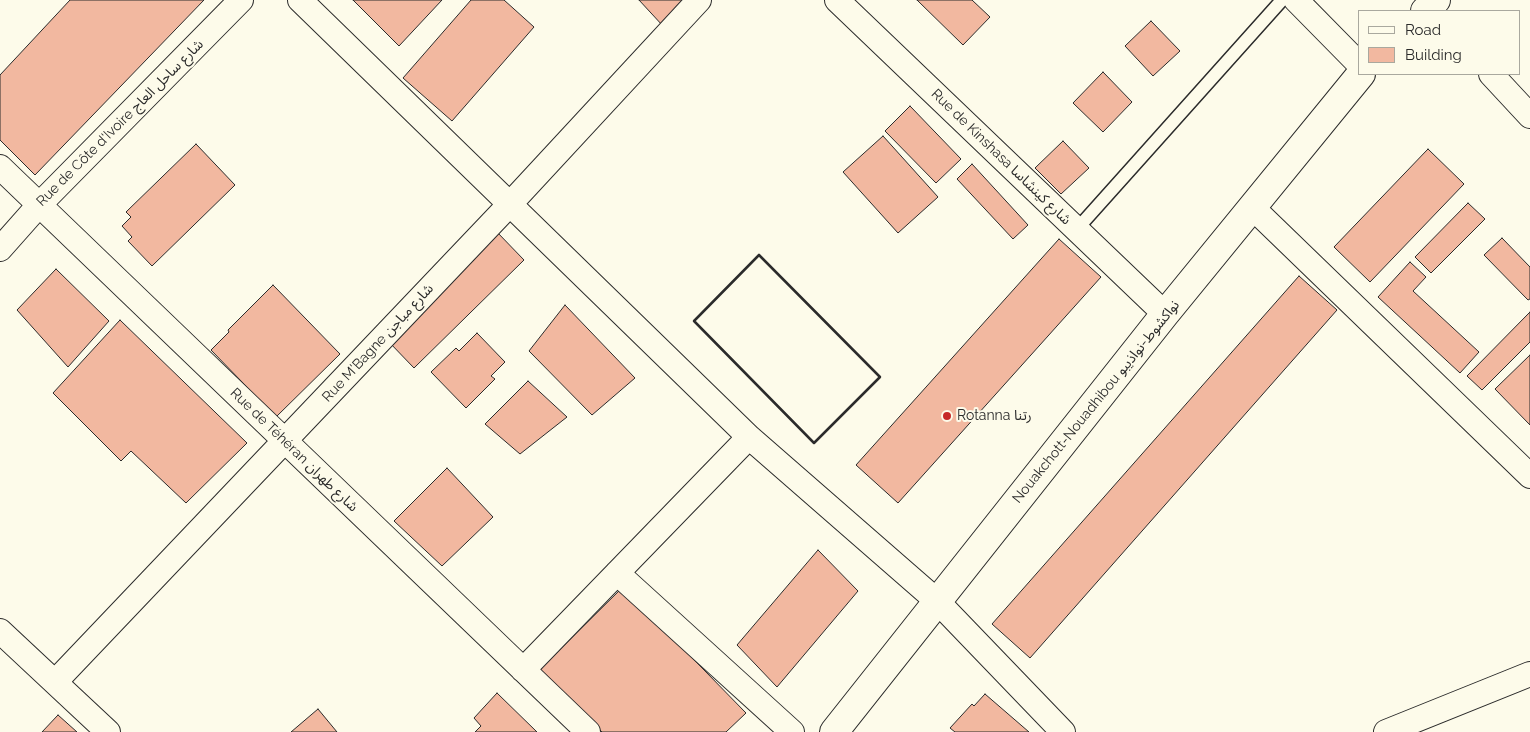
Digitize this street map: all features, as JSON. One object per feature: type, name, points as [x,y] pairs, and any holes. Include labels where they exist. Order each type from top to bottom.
[{"type":"highway","name":"Nouakchott-Nouadhibou نواكشوط-نواذيبو","points":[[834,732],[1165,314],[1360,75]]},
{"type":"street","name":"Rue de Côte d'Ivoire شارع ساحل العاج","points":[[0,248],[39,205],[241,0]]},
{"type":"street","points":[[300,0],[749,437],[937,601],[1063,732]]},
{"type":"street","name":"Rue M'Bagne شارع مباجن","points":[[55,682],[510,204],[699,0]]},
{"type":"street","name":"Rue de Kinshasa شارع كينشاسا","points":[[838,0],[1165,314]]},
{"type":"street","points":[[1296,0],[1358,63]]},
{"type":"street","points":[[1492,75],[1530,116]]},
{"type":"street","name":"Rue de Téhéran شارع طهران","points":[[0,167],[588,732]]},
{"type":"street","points":[[1253,208],[1530,476]]},
{"type":"street","points":[[523,670],[749,437]]},
{"type":"street","points":[[617,573],[792,732]]},
{"type":"street","points":[[0,631],[108,732]]},
{"type":"street","points":[[1386,732],[1419,726],[1530,674]]},
{"type":"lane","points":[[1077,229],[1282,0]]},
{"type":"building","points":[[70,0],[204,0],[35,175],[0,140],[0,75]]},
{"type":"building","points":[[353,0],[442,0],[399,46]]},
{"type":"building","points":[[471,0],[504,0],[534,27],[452,121],[403,78]]},
{"type":"building","points":[[639,0],[687,0],[663,26]]},
{"type":"building","points":[[917,0],[972,0],[990,17],[963,45]]},
{"type":"building","points":[[1151,21],[1180,51],[1153,76],[1125,46]]},
{"type":"building","points":[[1103,72],[1132,102],[1103,132],[1073,103]]},
{"type":"building","points":[[910,106],[961,159],[936,183],[885,131]]},
{"type":"building","points":[[883,136],[938,197],[898,233],[843,172]]},
{"type":"building","points":[[1063,141],[1089,168],[1061,194],[1035,168]]},
{"type":"building","points":[[196,144],[235,185],[152,266],[128,241],[132,237],[122,226],[131,217],[126,212]]},
{"type":"building","points":[[1428,149],[1464,184],[1370,282],[1334,247]]},
{"type":"building","points":[[972,164],[1028,225],[1013,239],[957,179]]},
{"type":"building","points":[[1468,203],[1485,219],[1431,273],[1415,257]]},
{"type":"building","points":[[496,231],[524,260],[414,368],[388,341]]},
{"type":"building","points":[[1502,238],[1530,267],[1530,299],[1528,300],[1484,255]]},
{"type":"building","points":[[1059,239],[1101,277],[898,503],[856,465]]},
{"type":"building","points":[[1410,262],[1426,277],[1413,291],[1479,352],[1460,373],[1378,297]]},
{"type":"building","points":[[56,269],[109,321],[68,367],[17,310]]},
{"type":"building","points":[[1299,276],[1337,310],[1030,658],[992,624]]},
{"type":"building","points":[[273,285],[340,354],[276,417],[211,350],[229,332],[228,330]]},
{"type":"building","points":[[565,305],[635,378],[592,415],[529,351]]},
{"type":"building","points":[[1530,312],[1530,342],[1482,390],[1467,376]]},
{"type":"building","points":[[120,320],[247,443],[186,503],[131,451],[121,461],[53,393]]},
{"type":"building","points":[[477,333],[505,362],[491,376],[495,379],[466,408],[431,372],[456,348],[459,351]]},
{"type":"building","points":[[1530,355],[1530,425],[1495,389]]},
{"type":"building","points":[[528,381],[567,417],[520,454],[485,424]]},
{"type":"building","points":[[447,468],[493,517],[442,566],[394,521]]},
{"type":"building","points":[[818,550],[858,591],[777,687],[737,645]]},
{"type":"building","points":[[623,587],[746,713],[726,732],[602,732],[540,669]]},
{"type":"building","points":[[497,693],[537,732],[475,732],[481,726],[474,718]]},
{"type":"building","points":[[985,694],[1029,732],[955,732],[950,728],[972,704],[974,706]]},
{"type":"building","points":[[318,709],[337,732],[291,732]]},
{"type":"building","points":[[58,715],[77,732],[42,732]]},
{"type":"wall","points":[[759,255],[880,377],[814,443],[694,321],[759,255]]},
{"type":"place","name":"Rotanna رتنا","points":[[947,416]]}]
